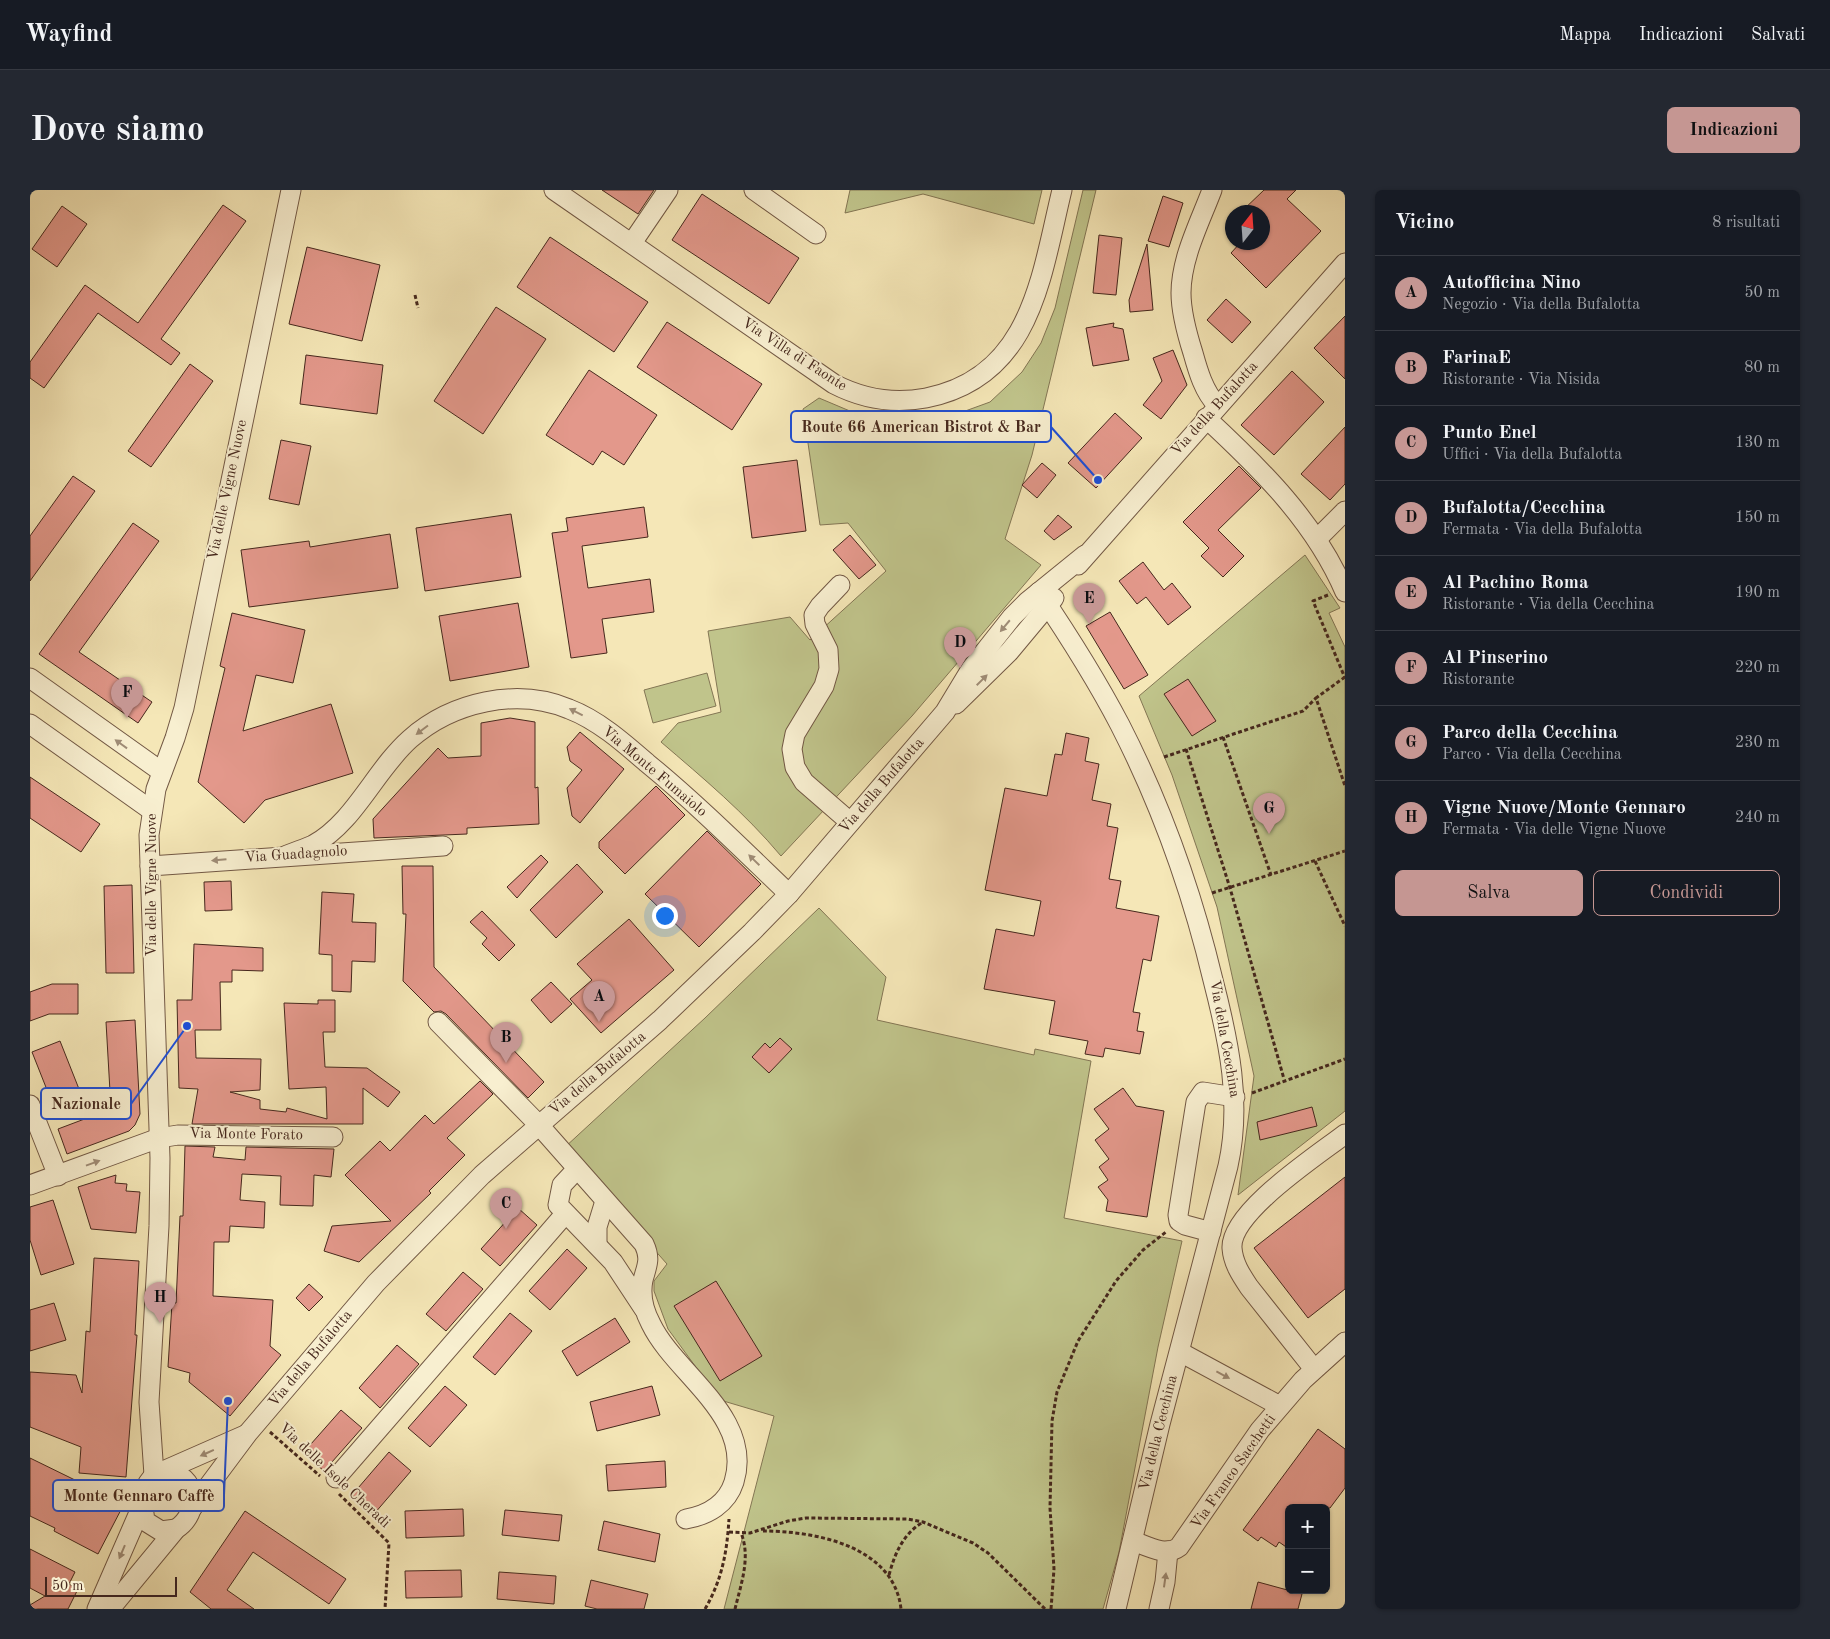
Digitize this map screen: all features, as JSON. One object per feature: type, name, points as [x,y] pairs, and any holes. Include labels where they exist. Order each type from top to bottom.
[{"type":"street","name":"Via delle Vigne Nuove","points":[[159,1473],[149,1402],[159,1226],[159,1138],[150,866],[151,810],[184,708],[291,190]]},
{"type":"street","name":"Via Villa di Faonte","points":[[554,190],[834,384],[866,397],[912,400],[945,393],[971,381],[995,363],[1014,341],[1034,303],[1062,190]]},
{"type":"street","points":[[632,243],[668,190]]},
{"type":"street","points":[[754,190],[816,234]]},
{"type":"street","points":[[1212,190],[1185,266],[1181,292],[1183,314],[1195,360],[1207,390],[1212,412],[1317,539],[1337,593]]},
{"type":"street","name":"Via della Bufalotta","points":[[192,1508],[254,1427],[376,1283],[455,1201],[538,1124],[660,1020],[714,970],[789,894],[945,712],[971,669],[1017,612],[1044,599],[1345,263]]},
{"type":"street","points":[[1317,539],[1345,511]]},
{"type":"street","points":[[840,585],[814,615],[815,624],[828,650],[829,669],[824,686],[795,734],[792,750],[795,767],[804,782],[850,822]]},
{"type":"street","name":"Via della Cecchina","points":[[1044,599],[1120,726],[1165,828],[1196,915],[1243,1095],[1230,1156],[1117,1605]]},
{"type":"street","points":[[30,678],[162,772]]},
{"type":"street","name":"Via Monte Fumaiolo","points":[[285,856],[312,845],[329,833],[348,814],[397,752],[435,720],[457,709],[477,703],[502,700],[540,701],[557,704],[580,714],[627,746],[703,812],[789,894]]},
{"type":"street","points":[[30,724],[151,810]]},
{"type":"street","name":"Via Guadagnolo","points":[[150,866],[443,846]]},
{"type":"street","points":[[438,1022],[538,1124],[644,1244],[649,1256],[642,1296],[646,1312]]},
{"type":"street","points":[[1211,1232],[1185,1225],[1179,1221],[1178,1215],[1196,1102],[1203,1092],[1243,1095]]},
{"type":"street","points":[[30,1105],[58,1176]]},
{"type":"street","name":"Via Monte Forato","points":[[30,1185],[159,1138],[196,1134],[333,1137]]},
{"type":"street","points":[[1314,1369],[1240,1273],[1232,1247],[1242,1222],[1252,1209],[1270,1192],[1345,1134]]},
{"type":"street","points":[[577,1169],[562,1185],[558,1195],[558,1205],[613,1262],[663,1342],[720,1411],[731,1433],[738,1471],[732,1488],[724,1502],[711,1511],[686,1519]]},
{"type":"street","points":[[597,1244],[597,1227],[605,1201]]},
{"type":"street","points":[[331,1482],[565,1214]]},
{"type":"street","name":"Via Franco Sacchetti","points":[[1168,1551],[1176,1550],[1188,1537],[1252,1440],[1280,1406],[1314,1369],[1345,1342]]},
{"type":"street","points":[[1180,1352],[1280,1406]]},
{"type":"street","points":[[97,1609],[141,1508],[144,1492],[159,1473],[254,1427]]},
{"type":"street","points":[[110,1609],[176,1530],[185,1523],[192,1508],[193,1494],[190,1485],[182,1476],[159,1473]]},
{"type":"street","points":[[141,1508],[145,1521],[149,1525],[161,1531],[176,1530]]},
{"type":"street","points":[[1133,1541],[1168,1551],[1165,1582],[1159,1609]]},
{"type":"path","points":[[415,295],[418,308]]},
{"type":"path","points":[[1164,757],[1303,711],[1316,698],[1345,678],[1313,602],[1337,593]]},
{"type":"path","points":[[1316,698],[1345,786]]},
{"type":"path","points":[[1223,737],[1271,875]]},
{"type":"path","points":[[1186,749],[1230,888],[1284,1079]]},
{"type":"path","points":[[1212,894],[1345,851]]},
{"type":"path","points":[[1315,860],[1345,926]]},
{"type":"path","points":[[1243,1095],[1345,1059]]},
{"type":"path","points":[[1051,1609],[1054,1569],[1050,1508],[1052,1421],[1057,1392],[1078,1341],[1116,1281],[1142,1250],[1179,1221]]},
{"type":"path","name":"Via delle Isole Cheradi","points":[[254,1427],[331,1482],[389,1543],[385,1609]]},
{"type":"path","points":[[705,1609],[723,1569],[729,1532],[732,1488]]},
{"type":"path","points":[[761,1530],[788,1521],[806,1518],[908,1519],[923,1522],[981,1548],[1045,1609]]},
{"type":"path","points":[[889,1576],[894,1556],[906,1535],[923,1522]]},
{"type":"path","points":[[729,1532],[788,1531],[849,1546],[872,1559],[889,1576],[898,1590],[901,1609]]},
{"type":"path","points":[[735,1609],[746,1549],[741,1532]]},
{"type":"green space","points":[[850,190],[1042,190],[1034,224],[923,194],[845,213]]},
{"type":"green space","points":[[1083,190],[1096,190],[1032,455],[1005,539],[1041,565],[912,716],[781,856],[738,811],[661,742],[678,723],[721,712],[708,631],[790,617],[810,640],[886,571],[848,523],[820,525],[803,409],[819,398],[857,414],[903,423],[946,418],[990,402],[1022,372],[1041,343],[1055,308]]},
{"type":"green space","points":[[1305,555],[1340,608],[1329,613],[1345,647],[1345,1111],[1238,1195],[1254,1076],[1217,907],[1172,775],[1139,696]]},
{"type":"green space","points":[[707,673],[716,706],[653,723],[644,690]]},
{"type":"green space","points":[[819,908],[886,977],[877,1020],[1034,1055],[1035,1049],[1091,1061],[1064,1218],[1182,1241],[1158,1347],[1119,1552],[1103,1609],[724,1609],[774,1416],[720,1400],[668,1329],[654,1291],[654,1281],[667,1264],[564,1148],[705,1018]]},
{"type":"building","points":[[602,190],[654,190],[638,214]]},
{"type":"building","points":[[1264,190],[1296,190],[1287,199],[1321,231],[1266,288],[1231,253],[1234,250],[1270,250],[1270,205],[1248,205]]},
{"type":"building","points":[[702,194],[799,258],[769,304],[672,240]]},
{"type":"building","points":[[1163,196],[1183,203],[1169,247],[1148,241]]},
{"type":"building","points":[[223,205],[246,221],[161,339],[180,353],[171,365],[98,313],[44,388],[30,378],[30,362],[85,285],[138,323]]},
{"type":"building","points":[[62,206],[87,224],[57,267],[32,249]]},
{"type":"building","points":[[1099,235],[1122,238],[1116,295],[1093,293]]},
{"type":"building","points":[[550,237],[648,302],[614,352],[517,287]]},
{"type":"building","points":[[1147,244],[1153,310],[1130,312],[1129,300]]},
{"type":"building","points":[[307,247],[380,265],[362,341],[289,324]]},
{"type":"building","points":[[1226,299],[1251,322],[1232,343],[1207,320]]},
{"type":"building","points":[[496,307],[546,339],[483,434],[434,401]]},
{"type":"building","points":[[1345,316],[1345,379],[1314,348]]},
{"type":"building","points":[[667,322],[762,384],[732,430],[637,367]]},
{"type":"building","points":[[1114,323],[1113,327],[1123,329],[1129,360],[1093,366],[1086,328]]},
{"type":"building","points":[[1173,350],[1187,385],[1161,419],[1143,405],[1162,381],[1153,358]]},
{"type":"building","points":[[306,355],[383,365],[377,414],[300,404]]},
{"type":"building","points":[[190,364],[213,381],[151,467],[128,451]]},
{"type":"building","points":[[589,370],[657,415],[624,465],[602,451],[593,465],[546,435]]},
{"type":"building","points":[[1292,371],[1324,402],[1274,455],[1241,425]]},
{"type":"building","points":[[1115,413],[1142,438],[1096,488],[1068,463]]},
{"type":"building","points":[[1345,427],[1345,484],[1330,500],[1301,474]]},
{"type":"building","points":[[281,440],[311,446],[299,505],[269,499]]},
{"type":"building","points":[[797,460],[806,531],[752,538],[743,467]]},
{"type":"building","points":[[1042,463],[1056,475],[1037,498],[1022,485]]},
{"type":"building","points":[[1239,466],[1261,488],[1218,530],[1244,556],[1223,577],[1201,556],[1209,548],[1183,522]]},
{"type":"building","points":[[73,476],[95,491],[30,581],[30,536]]},
{"type":"building","points":[[644,507],[648,537],[582,546],[588,588],[650,579],[654,612],[602,619],[607,653],[571,658],[552,533],[568,531],[566,518]]},
{"type":"building","points":[[511,514],[521,577],[425,591],[416,528]]},
{"type":"building","points":[[1058,515],[1072,527],[1054,540],[1044,531]]},
{"type":"building","points":[[133,523],[159,541],[79,652],[152,702],[138,723],[39,654]]},
{"type":"building","points":[[390,534],[398,588],[249,607],[241,550],[309,541],[310,547]]},
{"type":"building","points":[[850,535],[876,565],[859,579],[833,550]]},
{"type":"building","points":[[1143,562],[1164,590],[1172,583],[1191,607],[1168,625],[1146,597],[1137,604],[1119,581]]},
{"type":"building","points":[[518,603],[529,667],[450,681],[439,616]]},
{"type":"building","points":[[1110,612],[1148,675],[1124,689],[1086,626]]},
{"type":"building","points":[[232,613],[305,630],[293,683],[256,675],[243,731],[331,704],[353,773],[265,800],[244,823],[198,782],[225,668],[220,666]]},
{"type":"building","points":[[1188,679],[1216,721],[1192,736],[1164,694]]},
{"type":"building","points":[[510,718],[535,722],[535,788],[538,787],[539,824],[467,828],[467,834],[374,838],[373,819],[438,748],[448,758],[481,756],[481,723]]},
{"type":"building","points":[[580,732],[624,769],[580,823],[572,816],[567,788],[582,770],[570,761],[567,747]]},
{"type":"building","points":[[1066,733],[1089,738],[1085,761],[1099,764],[1092,800],[1111,804],[1107,826],[1118,828],[1109,879],[1121,881],[1116,908],[1159,916],[1151,961],[1143,959],[1133,1012],[1140,1013],[1137,1031],[1144,1032],[1140,1054],[1105,1048],[1103,1057],[1085,1054],[1088,1041],[1049,1034],[1055,1001],[984,989],[996,929],[1034,936],[1041,901],[985,890],[1005,788],[1047,796],[1055,754],[1062,755]]},
{"type":"building","points":[[30,777],[100,824],[81,852],[30,818]]},
{"type":"building","points":[[656,786],[685,815],[625,874],[599,848],[599,842]]},
{"type":"building","points":[[707,831],[761,884],[699,947],[645,894]]},
{"type":"building","points":[[541,855],[548,862],[517,898],[507,887]]},
{"type":"building","points":[[577,864],[603,892],[556,938],[530,910]]},
{"type":"building","points":[[402,866],[433,866],[434,967],[544,1082],[528,1098],[446,1014],[441,1011],[434,1012],[403,981],[406,914],[403,914]]},
{"type":"building","points":[[231,881],[232,910],[205,911],[204,882]]},
{"type":"building","points":[[132,885],[134,973],[106,973],[104,886]]},
{"type":"building","points":[[322,892],[354,894],[352,922],[376,923],[375,962],[352,961],[351,992],[332,991],[332,955],[319,954]]},
{"type":"building","points":[[482,911],[515,945],[499,961],[482,944],[487,938],[470,922]]},
{"type":"building","points":[[629,919],[674,970],[601,1033],[570,999],[592,980],[577,964]]},
{"type":"building","points":[[194,944],[263,948],[263,971],[232,970],[232,982],[220,982],[221,1030],[195,1030],[196,1058],[261,1059],[260,1090],[230,1092],[260,1100],[260,1109],[286,1112],[287,1108],[327,1119],[326,1087],[289,1089],[284,1003],[318,1004],[318,1000],[335,1000],[335,1032],[323,1032],[325,1067],[367,1068],[400,1092],[388,1107],[363,1088],[363,1124],[192,1124],[198,1089],[179,1088],[177,1000],[192,1000]]},
{"type":"building","points":[[551,982],[572,1004],[551,1023],[531,1000]]},
{"type":"building","points":[[52,984],[78,984],[78,1014],[49,1014],[30,1021],[30,992]]},
{"type":"building","points":[[135,1020],[140,1114],[135,1125],[129,1131],[67,1154],[58,1129],[111,1109],[106,1022]]},
{"type":"building","points":[[780,1038],[792,1049],[769,1073],[752,1057],[765,1043],[770,1048]]},
{"type":"building","points":[[60,1041],[79,1089],[51,1100],[32,1052]]},
{"type":"building","points":[[480,1081],[493,1094],[447,1138],[465,1155],[429,1191],[431,1193],[359,1262],[324,1251],[332,1226],[391,1221],[345,1175],[380,1141],[390,1151],[425,1115],[434,1124]]},
{"type":"building","points":[[1123,1088],[1136,1106],[1164,1111],[1147,1217],[1106,1211],[1108,1200],[1098,1187],[1108,1180],[1099,1167],[1109,1159],[1095,1140],[1109,1129],[1094,1109]]},
{"type":"building","points":[[1312,1107],[1317,1126],[1260,1140],[1257,1122]]},
{"type":"building","points":[[185,1146],[215,1147],[213,1157],[245,1160],[246,1147],[334,1149],[331,1177],[314,1175],[313,1206],[280,1205],[281,1176],[242,1174],[240,1200],[265,1202],[264,1228],[230,1226],[229,1242],[214,1242],[213,1296],[273,1300],[270,1346],[281,1355],[230,1416],[189,1382],[190,1373],[168,1367],[172,1303],[176,1303],[180,1216],[183,1216]]},
{"type":"building","points":[[116,1175],[115,1183],[127,1184],[126,1191],[140,1192],[136,1233],[91,1229],[78,1187]]},
{"type":"building","points":[[1345,1177],[1345,1289],[1308,1318],[1254,1248]]},
{"type":"building","points":[[53,1200],[74,1264],[41,1275],[30,1240],[30,1207]]},
{"type":"building","points":[[518,1208],[537,1225],[500,1266],[481,1249]]},
{"type":"building","points":[[567,1249],[587,1268],[550,1310],[529,1291]]},
{"type":"building","points":[[94,1258],[139,1261],[135,1335],[137,1335],[126,1477],[79,1473],[81,1447],[30,1427],[30,1372],[76,1375],[82,1393],[86,1331],[90,1332]]},
{"type":"building","points":[[463,1272],[483,1289],[446,1331],[426,1314]]},
{"type":"building","points":[[716,1281],[762,1356],[720,1381],[674,1306]]},
{"type":"building","points":[[309,1284],[323,1297],[309,1311],[296,1298]]},
{"type":"building","points":[[54,1303],[66,1340],[30,1351],[30,1310]]},
{"type":"building","points":[[510,1313],[532,1331],[495,1375],[473,1357]]},
{"type":"building","points":[[615,1318],[630,1342],[577,1376],[562,1351]]},
{"type":"building","points":[[397,1345],[419,1364],[380,1408],[359,1388]]},
{"type":"building","points":[[445,1386],[467,1405],[430,1447],[408,1428]]},
{"type":"building","points":[[652,1386],[660,1415],[597,1431],[590,1402]]},
{"type":"building","points":[[341,1410],[362,1428],[324,1471],[303,1453]]},
{"type":"building","points":[[1318,1429],[1345,1449],[1345,1488],[1330,1508],[1330,1504],[1285,1504],[1285,1546],[1279,1542],[1276,1547],[1261,1537],[1258,1541],[1243,1530]]},
{"type":"building","points":[[389,1452],[411,1471],[374,1514],[352,1495]]},
{"type":"building","points":[[30,1458],[124,1504],[98,1554],[54,1531],[55,1528],[30,1516]]},
{"type":"building","points":[[665,1461],[666,1487],[608,1491],[606,1465]]},
{"type":"building","points":[[463,1509],[464,1536],[406,1538],[405,1511]]},
{"type":"building","points":[[505,1510],[562,1515],[559,1541],[502,1535]]},
{"type":"building","points":[[245,1511],[346,1579],[329,1604],[253,1552],[227,1590],[254,1609],[211,1609],[190,1592]]},
{"type":"building","points":[[604,1521],[660,1534],[655,1562],[598,1550]]},
{"type":"building","points":[[30,1549],[75,1572],[69,1584],[78,1589],[68,1609],[30,1609],[30,1605],[45,1596],[30,1588]]},
{"type":"building","points":[[461,1570],[462,1597],[406,1598],[405,1571]]},
{"type":"building","points":[[499,1572],[556,1576],[554,1604],[497,1599]]},
{"type":"building","points":[[591,1580],[648,1594],[644,1609],[597,1609],[585,1606]]},
{"type":"building","points":[[1258,1582],[1285,1589],[1285,1594],[1302,1594],[1298,1609],[1251,1609]]},
{"type":"place","name":"Route 66 American Bistrot & Bar","points":[[1098,480]]},
{"type":"place","name":"Al Pachino Roma","points":[[1089,624]]},
{"type":"place","name":"Bufalotta/Cecchina","points":[[960,668]]},
{"type":"place","name":"Al Pinserino","points":[[127,718]]},
{"type":"place","name":"Parco della Cecchina","points":[[1269,834]]},
{"type":"place","name":"Autofficina Nino","points":[[599,1022]]},
{"type":"place","name":"Nazionale","points":[[187,1026]]},
{"type":"place","name":"FarinaE","points":[[506,1063]]},
{"type":"place","name":"Punto Enel","points":[[506,1229]]},
{"type":"place","name":"Vigne Nuove/Monte Gennaro","points":[[160,1323]]},
{"type":"place","name":"Monte Gennaro Caffè","points":[[228,1401]]}]
